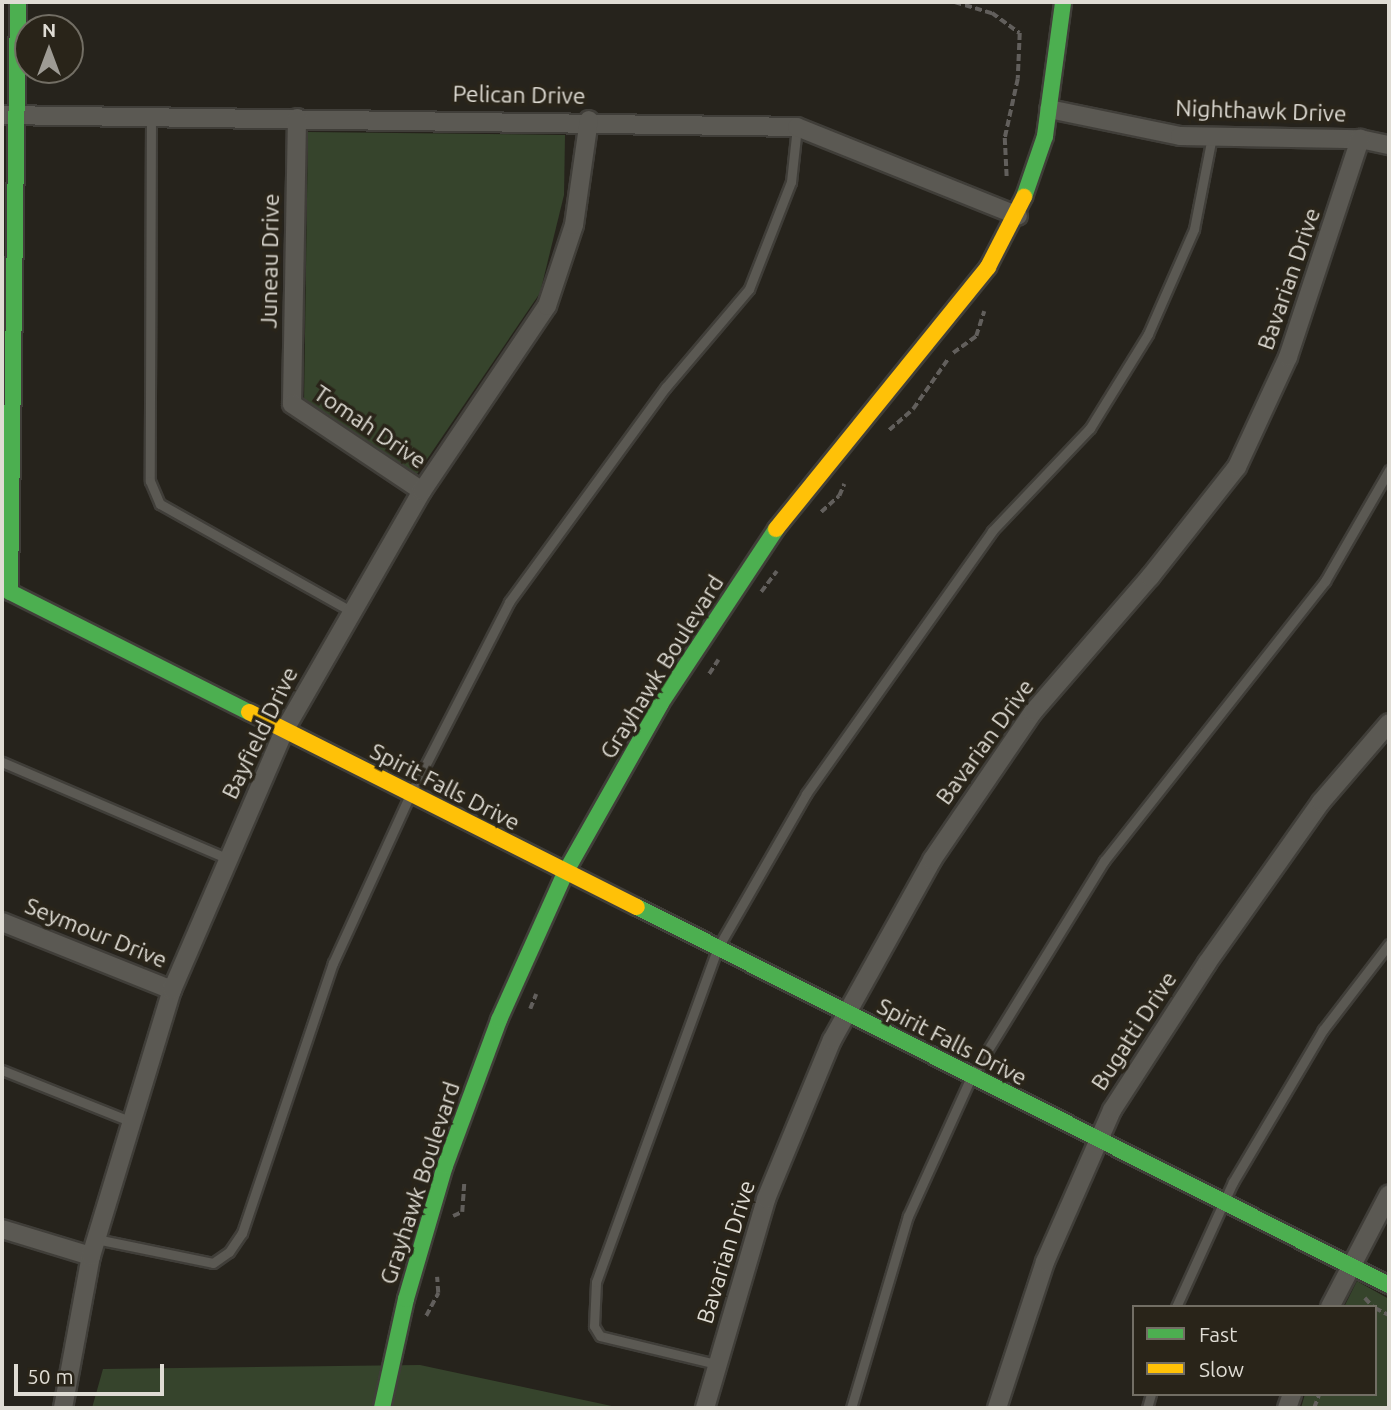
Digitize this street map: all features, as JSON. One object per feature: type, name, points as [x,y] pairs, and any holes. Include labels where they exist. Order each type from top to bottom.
[{"type":"street","name":"Spirit Falls Drive","points":[[18,2],[10,115],[10,592],[1389,1286]]},
{"type":"street","name":"Grayhawk Boulevard","points":[[382,1408],[406,1299],[445,1166],[499,1020],[565,873],[661,703],[778,527],[919,357],[988,267],[1018,216],[1045,136],[1063,2]]},
{"type":"street","name":"Nighthawk Drive","points":[[1049,109],[1180,136],[1360,139],[1389,145]]},
{"type":"street","name":"Pelican Drive","points":[[10,115],[589,120],[797,127],[1018,216]]},
{"type":"street","name":"Juneau Drive","points":[[292,404],[297,118]]},
{"type":"street","name":"Bayfield Drive","points":[[63,1408],[93,1248],[172,990],[284,731],[422,491],[547,306],[574,225],[589,120]]},
{"type":"street","name":"Bavarian Drive","points":[[705,1408],[766,1199],[846,1014],[932,860],[1033,712],[1150,578],[1237,467],[1288,357],[1360,139]]},
{"type":"street","name":"Tomah Drive","points":[[292,404],[422,491]]},
{"type":"street","name":"Bugatti Drive","points":[[997,1408],[1045,1262],[1097,1141],[1132,1076],[1207,963],[1321,802],[1389,723]]},
{"type":"street","name":"Seymour Drive","points":[[2,922],[172,990]]},
{"type":"street","points":[[1332,1305],[1389,1194]]},
{"type":"street","points":[[2,1228],[93,1248]]},
{"type":"lane","points":[[151,116],[150,481],[160,504],[351,611]]},
{"type":"lane","points":[[93,1248],[213,1263],[229,1252],[242,1233],[333,963],[410,795],[509,602],[666,387],[749,289],[791,182],[797,127]]},
{"type":"lane","points":[[716,1364],[600,1336],[594,1326],[596,1282],[717,949],[814,783],[992,531],[1090,428],[1148,334],[1194,229],[1212,136]]},
{"type":"lane","points":[[851,1408],[908,1216],[971,1077],[1104,860],[1325,582],[1389,470]]},
{"type":"lane","points":[[2,762],[228,859]]},
{"type":"lane","points":[[1177,1305],[1220,1203],[1322,1030],[1389,944]]},
{"type":"lane","points":[[2,1070],[132,1122]]},
{"type":"path","points":[[955,2],[992,13],[1016,26],[1020,33],[1018,79],[1005,138],[1007,184]]},
{"type":"path","points":[[881,437],[913,410],[954,351],[976,336],[985,308]]},
{"type":"path","points":[[815,519],[839,496],[846,477]]},
{"type":"path","points":[[755,595],[772,582],[779,567]]},
{"type":"path","points":[[706,677],[720,656]]},
{"type":"path","points":[[525,1017],[535,1001],[536,988]]},
{"type":"path","points":[[448,1228],[452,1216],[462,1212],[464,1173]]},
{"type":"path","points":[[422,1321],[438,1293],[437,1273]]},
{"type":"green space","points":[[308,132],[565,135],[564,195],[540,293],[417,474],[304,403]]},
{"type":"green space","points":[[1357,1281],[1389,1299],[1389,1408],[1301,1408],[1304,1396],[1377,1396],[1377,1305],[1345,1305]]},
{"type":"green space","points":[[420,1365],[621,1408],[92,1408],[103,1369]]},
{"type":"traffic: fast","points":[[18,2],[10,592],[249,712]]},
{"type":"traffic: fast","points":[[1024,197],[1045,136],[1063,2]]},
{"type":"traffic: fast","points":[[382,1408],[406,1299],[445,1166],[499,1020],[565,873],[661,703],[776,529]]},
{"type":"traffic: fast","points":[[637,907],[1389,1285]]},
{"type":"traffic: slow","points":[[776,529],[988,267],[1024,197]]},
{"type":"traffic: slow","points":[[249,712],[637,907]]}]
